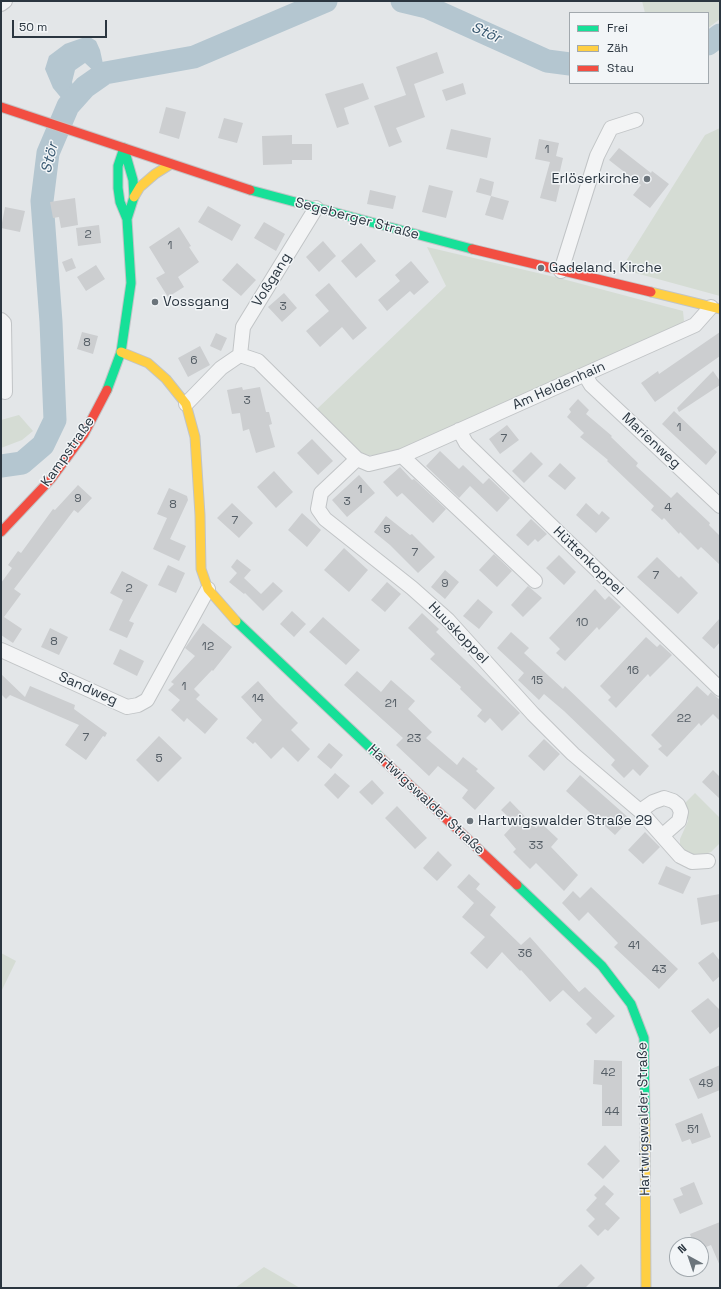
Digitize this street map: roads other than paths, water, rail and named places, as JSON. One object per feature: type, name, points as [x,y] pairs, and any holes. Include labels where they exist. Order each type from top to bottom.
[{"type":"street","points":[[1,4],[5,1]]},
{"type":"street","name":"Segeberger Straße","points":[[1,107],[244,188],[408,233],[716,308]]},
{"type":"street","points":[[562,271],[597,156],[610,128],[636,120]]},
{"type":"street","name":"Kampstraße","points":[[124,148],[133,180],[134,197],[127,219]]},
{"type":"street","name":"Kampstraße","points":[[1,532],[51,479],[84,434],[109,387],[121,352],[131,283],[127,219],[120,202],[118,188],[118,166],[124,148]]},
{"type":"street","points":[[134,197],[140,186],[171,164]]},
{"type":"street","name":"Voßgang","points":[[240,355],[243,328],[316,208]]},
{"type":"street","name":"Am Heldenhain","points":[[357,459],[369,464],[402,456],[695,325],[716,308]]},
{"type":"street","points":[[1,320],[4,323],[6,392]]},
{"type":"street","name":"Hartwigswalder Straße","points":[[121,352],[148,363],[166,379],[186,404],[195,437],[200,515],[201,569],[208,589],[236,621],[602,966],[631,1004],[644,1038],[646,1288]]},
{"type":"street","points":[[186,404],[221,368],[240,355],[258,361],[357,459]]},
{"type":"street","name":"Marienweg","points":[[585,375],[591,385],[720,506]]},
{"type":"street","name":"Hüttenkoppel","points":[[459,430],[466,443],[720,689]]},
{"type":"street","points":[[402,456],[535,581]]},
{"type":"street","name":"Huuskoppel","points":[[357,459],[321,493],[318,509],[325,519],[412,588],[443,616],[538,719],[573,754],[640,811],[663,835],[680,856],[692,862],[708,861]]},
{"type":"street","name":"Sandweg","points":[[1,650],[127,707],[138,705],[147,700],[208,589]]},
{"type":"street","points":[[640,811],[653,802],[664,798],[673,801],[678,805],[681,812],[679,821],[663,835]]},
{"type":"water","points":[[88,36],[96,41],[100,50],[105,73],[100,77],[85,63],[75,70],[72,82],[77,97],[68,106],[53,88],[45,69],[49,56],[65,44]]},
{"type":"waterway","name":"Stör","points":[[1,466],[22,463],[43,445],[55,420],[51,322],[42,201],[48,153],[68,106],[85,87],[105,73],[194,57],[326,1]]},
{"type":"waterway","name":"Stör","points":[[402,1],[427,7],[547,61],[569,64]]},
{"type":"waterway","name":"Stör","points":[[709,43],[720,35]]},
{"type":"place","name":"Erlöserkirche","points":[[647,179]]},
{"type":"place","name":"Gadeland, Kirche","points":[[541,268]]},
{"type":"place","name":"Vossgang","points":[[155,302]]},
{"type":"place","name":"Hartwigswalder Straße 29","points":[[470,821]]}]
